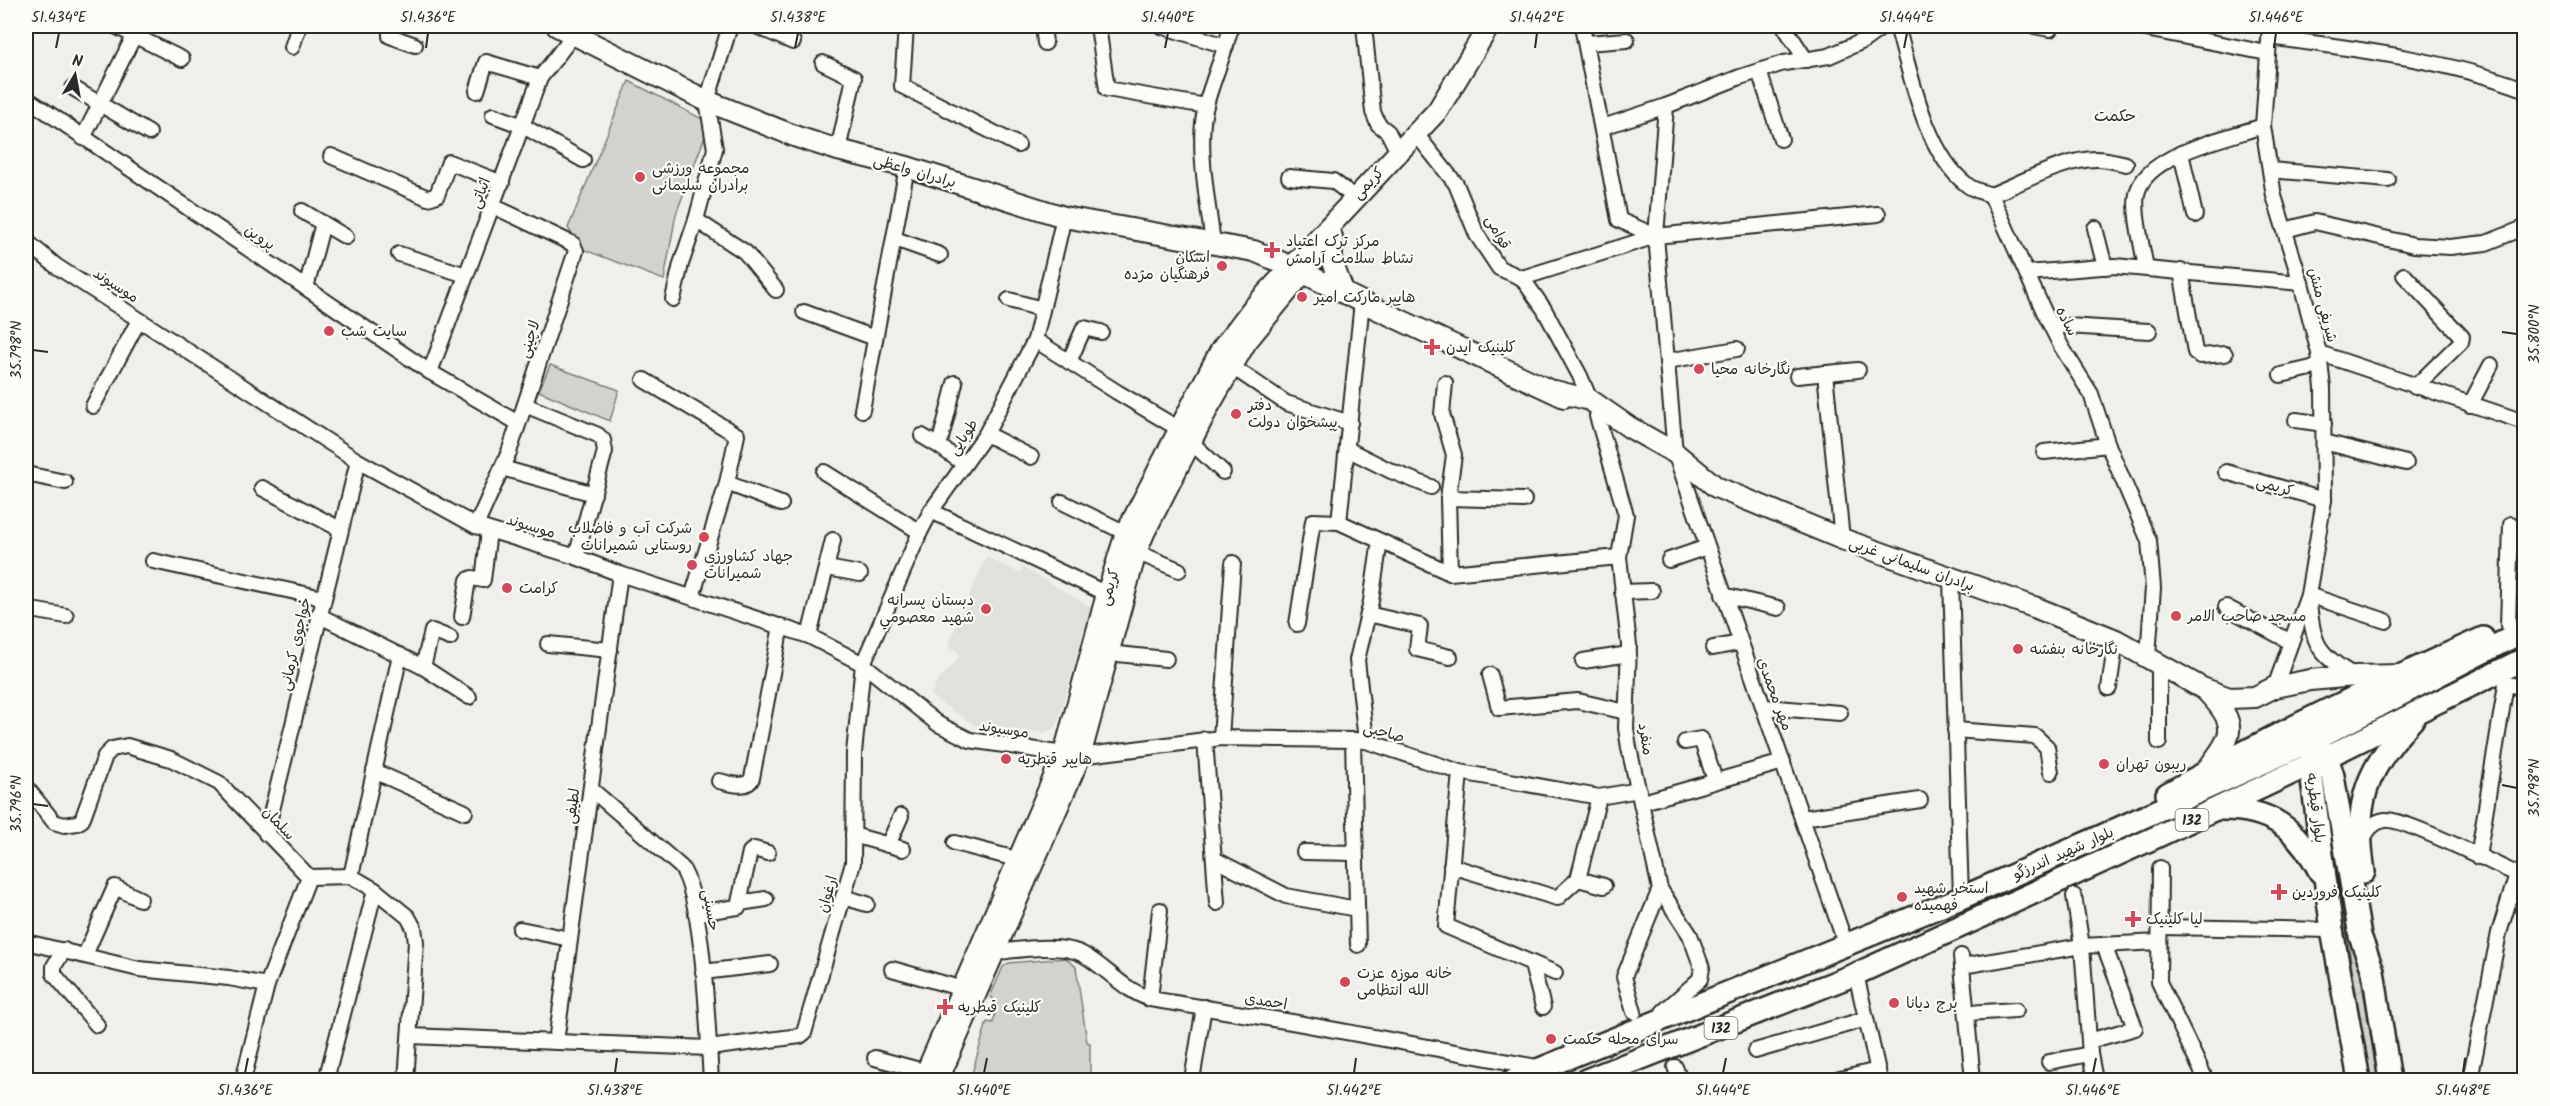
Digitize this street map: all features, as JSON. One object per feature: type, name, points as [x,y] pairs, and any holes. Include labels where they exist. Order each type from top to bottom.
[{"type":"main road","name":"کریمی","points":[[930,1078],[963,989],[1020,860],[1072,755],[1107,594],[1126,533],[1185,435],[1297,269],[1354,197],[1399,154],[1438,110],[1489,26]]},
{"type":"main road","name":"برادران واعظی","points":[[566,30],[707,101],[837,150],[907,167],[1064,217],[1254,251],[1297,269]]},
{"type":"main road","name":"کریمی","points":[[930,1078],[995,953],[1072,755],[1108,653],[1136,552],[1221,350],[1252,309],[1332,237],[1380,184],[1399,154]]},
{"type":"main road","points":[[1332,237],[1332,262],[1343,291]]},
{"type":"main road","name":"برادران سلیمانی غربی","points":[[1297,269],[1343,291],[1362,303],[1594,408],[1675,453],[1716,487],[1842,539],[2034,607],[2116,640],[2154,659],[2202,688]]},
{"type":"main road","points":[[2095,839],[2206,771],[2401,675],[2519,626]]},
{"type":"main road","name":"بلوار شهید اندرزگو","points":[[1586,1080],[1856,974],[2213,809],[2317,753],[2519,626]]},
{"type":"main road","name":"بلوار شهید اندرزگو","points":[[1525,1076],[1637,1020],[1711,1000],[1961,898],[2095,839],[2317,753],[2422,709],[2524,658]]},
{"type":"main road","points":[[2202,688],[2229,698],[2241,699],[2255,697],[2275,687],[2310,680],[2401,675]]},
{"type":"main road","points":[[2202,688],[2226,714],[2229,725],[2225,744],[2206,771]]},
{"type":"main road","points":[[2226,714],[2241,699]]},
{"type":"main road","points":[[2373,971],[2373,930],[2360,845],[2361,814],[2370,775],[2382,754],[2422,709]]},
{"type":"main road","name":"بلوار قیطریه","points":[[2317,753],[2332,930],[2359,1080]]},
{"type":"main road","name":"بلوار قیطریه","points":[[2317,753],[2333,776],[2360,936],[2373,971],[2390,1080]]},
{"type":"main road","points":[[2213,809],[2252,811],[2284,825],[2301,841],[2327,885]]},
{"type":"main road","points":[[1763,978],[1759,987],[1760,1002],[1765,1007],[1773,1008]]},
{"type":"main road","points":[[1711,1000],[1725,999],[1733,1003],[1737,1012],[1731,1024]]},
{"type":"street","points":[[115,26],[136,30],[182,59]]},
{"type":"street","points":[[292,47],[299,26]]},
{"type":"street","points":[[390,26],[390,36],[415,45]]},
{"type":"street","points":[[673,298],[715,149],[707,101],[730,26]]},
{"type":"street","points":[[756,26],[793,42]]},
{"type":"street","points":[[906,26],[902,86],[1018,145]]},
{"type":"street","points":[[1043,26],[1045,43]]},
{"type":"street","points":[[1098,26],[1107,89],[1206,106]]},
{"type":"street","points":[[1161,26],[1226,46]]},
{"type":"street","points":[[1213,243],[1203,161],[1206,106],[1231,26]]},
{"type":"street","points":[[1364,26],[1373,112],[1378,123],[1388,132],[1399,154]]},
{"type":"street","points":[[1582,26],[1619,220],[1656,236]]},
{"type":"street","points":[[1784,26],[1806,60]]},
{"type":"street","points":[[1603,127],[1759,71],[1846,50],[1884,26]]},
{"type":"street","points":[[1897,26],[1921,107],[1938,148],[1953,172],[1967,186],[1991,195],[2063,166],[2086,160],[2097,159],[2126,164]]},
{"type":"street","points":[[2034,26],[2050,29]]},
{"type":"street","points":[[2131,26],[2267,53]]},
{"type":"street","points":[[83,138],[136,30]]},
{"type":"street","name":"اثباتی","points":[[430,372],[524,126],[540,78],[566,30]]},
{"type":"street","points":[[2270,31],[2424,60],[2494,78],[2524,89]]},
{"type":"street","name":"شریفی منش","points":[[2270,31],[2263,126],[2274,196],[2301,283],[2320,359],[2324,424],[2324,500],[2308,595]]},
{"type":"street","points":[[1586,43],[1627,40]]},
{"type":"street","points":[[477,91],[486,62],[540,78]]},
{"type":"street","points":[[823,63],[854,78],[837,150]]},
{"type":"street","points":[[1759,71],[1781,139]]},
{"type":"street","points":[[73,88],[149,132]]},
{"type":"street","name":"پروین","points":[[26,98],[430,372],[518,423]]},
{"type":"street","points":[[1666,106],[1656,236],[1675,453]]},
{"type":"street","points":[[493,115],[524,126],[583,160]]},
{"type":"street","points":[[2146,268],[2137,194],[2147,175],[2181,153],[2263,126]]},
{"type":"street","name":"قوامی","points":[[1417,135],[1456,184],[1477,235],[1499,268],[1522,278],[1558,335],[1594,408]]},
{"type":"street","points":[[2181,153],[2195,215]]},
{"type":"street","points":[[331,156],[428,198],[437,195],[449,162],[502,183]]},
{"type":"street","points":[[862,410],[907,167]]},
{"type":"street","points":[[2270,170],[2388,180]]},
{"type":"street","points":[[1289,177],[1333,181],[1354,197]]},
{"type":"street","name":"ساده","points":[[1991,195],[2061,346],[2091,394],[2108,445],[2149,541],[2159,742]]},
{"type":"street","name":"لاچینی","points":[[462,617],[468,580],[472,578],[483,580],[482,528],[576,248],[573,244],[493,206]]},
{"type":"street","points":[[302,211],[346,237]]},
{"type":"street","points":[[1522,278],[1656,236],[1878,214]]},
{"type":"street","name":"طوبایی","points":[[863,664],[920,532],[986,434],[1035,340],[1064,217]]},
{"type":"street","points":[[696,220],[745,252],[776,290]]},
{"type":"street","points":[[2285,230],[2315,222],[2414,245],[2450,247],[2486,243],[2524,228]]},
{"type":"street","points":[[306,288],[323,223]]},
{"type":"street","points":[[2096,228],[2104,267]]},
{"type":"street","points":[[895,239],[940,255]]},
{"type":"street","name":"موسیوند","points":[[26,241],[56,266],[358,461],[482,528],[576,557],[620,574],[809,636],[863,664],[938,724],[970,740],[1072,755]]},
{"type":"street","points":[[399,254],[466,275]]},
{"type":"street","points":[[2027,273],[2104,267],[2146,268],[2301,283]]},
{"type":"street","points":[[2181,272],[2195,352],[2200,356],[2225,354]]},
{"type":"street","points":[[2404,275],[2462,337],[2461,342],[2415,387]]},
{"type":"street","points":[[1009,300],[1041,309]]},
{"type":"street","points":[[1339,522],[1362,303]]},
{"type":"street","points":[[804,312],[875,338]]},
{"type":"street","points":[[93,406],[139,320]]},
{"type":"street","points":[[2051,326],[2149,331]]},
{"type":"street","points":[[1069,362],[1084,328],[1101,332]]},
{"type":"street","points":[[1035,340],[1185,435],[1223,472]]},
{"type":"street","points":[[1667,361],[1737,349]]},
{"type":"street","points":[[2281,375],[2320,359],[2524,421]]},
{"type":"street","points":[[2470,405],[2491,365]]},
{"type":"street","points":[[1232,366],[1286,403],[1350,423]]},
{"type":"street","points":[[1797,376],[1858,370]]},
{"type":"street","points":[[1825,373],[1842,539]]},
{"type":"street","points":[[644,380],[737,435],[727,483],[692,597]]},
{"type":"street","points":[[939,446],[956,382]]},
{"type":"street","points":[[1445,383],[1442,414],[1455,455],[1449,498],[1450,573]]},
{"type":"street","points":[[525,405],[598,435],[603,440],[605,451],[576,557]]},
{"type":"street","name":"منفرد","points":[[1594,408],[1626,515],[1619,557],[1629,654],[1626,712],[1628,738],[1660,889],[1690,935],[1701,962],[1703,974],[1675,1004],[1637,1020]]},
{"type":"street","points":[[2296,420],[2324,424]]},
{"type":"street","points":[[986,434],[1031,457]]},
{"type":"street","points":[[922,436],[964,464]]},
{"type":"street","points":[[2324,442],[2406,463]]},
{"type":"street","points":[[2044,452],[2108,445]]},
{"type":"street","points":[[1347,449],[1391,471],[1431,487]]},
{"type":"street","name":"مهر محمدی","points":[[1675,453],[1739,643],[1803,818],[1846,945]]},
{"type":"street","name":"خواجوی کرمانی","points":[[266,834],[322,598],[358,461]]},
{"type":"street","points":[[502,468],[594,494]]},
{"type":"street","points":[[824,472],[920,532]]},
{"type":"street","name":"کریمی","points":[[2226,472],[2324,500]]},
{"type":"street","points":[[26,474],[65,482]]},
{"type":"street","points":[[727,483],[781,504]]},
{"type":"street","points":[[262,489],[340,529]]},
{"type":"street","points":[[1449,498],[1524,500]]},
{"type":"street","points":[[1062,502],[1126,533]]},
{"type":"street","points":[[932,512],[1107,594]]},
{"type":"street","points":[[1297,624],[1313,521],[1339,522],[1450,573],[1619,557]]},
{"type":"street","points":[[2511,524],[2519,626]]},
{"type":"street","points":[[809,636],[833,540]]},
{"type":"street","points":[[1358,945],[1355,853],[1359,741],[1357,660],[1368,614],[1380,541]]},
{"type":"street","points":[[1669,560],[1707,547]]},
{"type":"street","points":[[1136,552],[1179,570]]},
{"type":"street","points":[[153,561],[322,598]]},
{"type":"street","points":[[1221,738],[1233,563]]},
{"type":"street","points":[[827,568],[860,574]]},
{"type":"street","name":"لطیفی","points":[[556,1042],[620,574]]},
{"type":"street","points":[[1950,579],[1961,898]]},
{"type":"street","points":[[1622,592],[1652,591]]},
{"type":"street","points":[[1723,595],[1778,608]]},
{"type":"street","points":[[2308,595],[2386,621]]},
{"type":"street","points":[[2275,687],[2308,595]]},
{"type":"street","points":[[2308,595],[2313,637],[2326,656],[2355,676]]},
{"type":"street","points":[[2226,607],[2291,642]]},
{"type":"street","points":[[26,609],[66,616]]},
{"type":"street","points":[[1368,614],[1420,626],[1417,649],[1450,657]]},
{"type":"street","points":[[318,615],[423,667],[469,697]]},
{"type":"street","points":[[719,781],[745,785],[750,783],[782,626]]},
{"type":"street","points":[[423,667],[432,631],[450,638]]},
{"type":"street","points":[[2109,688],[2116,640]]},
{"type":"street","points":[[1713,648],[1739,643]]},
{"type":"street","points":[[548,644],[610,650]]},
{"type":"street","points":[[1108,653],[1166,660]]},
{"type":"street","points":[[1583,661],[1629,654]]},
{"type":"street","points":[[351,876],[400,655]]},
{"type":"street","name":"ارغوان","points":[[709,1048],[800,1036],[804,1033],[853,863],[854,753],[863,664]]},
{"type":"street","points":[[1490,675],[1499,708],[1578,701],[1626,712]]},
{"type":"street","points":[[2478,857],[2506,684],[2524,687]]},
{"type":"street","points":[[1762,706],[1840,713]]},
{"type":"street","points":[[1955,730],[2035,736],[2047,747],[2051,772]]},
{"type":"street","name":"صاحبی","points":[[1072,755],[1221,738],[1359,741],[1460,772],[1599,797],[1641,796],[1783,762]]},
{"type":"street","points":[[1205,739],[1217,903]]},
{"type":"street","points":[[1685,742],[1701,739],[1715,780]]},
{"type":"street","name":"سلمان","points":[[26,787],[54,822],[64,825],[77,823],[88,808],[105,756],[112,749],[127,746],[171,759],[219,783],[309,877]]},
{"type":"street","points":[[374,771],[465,812]]},
{"type":"street","points":[[1460,772],[1446,926],[1555,974]]},
{"type":"street","name":"حسینی","points":[[591,789],[681,867],[686,875],[696,913],[711,1080]]},
{"type":"street","points":[[1451,866],[1557,898],[1578,879],[1599,797]]},
{"type":"street","points":[[1803,818],[1920,800]]},
{"type":"street","points":[[888,845],[901,816]]},
{"type":"street","points":[[2360,845],[2373,825],[2392,819],[2521,874],[2499,933],[2470,1080]]},
{"type":"street","points":[[854,836],[903,849]]},
{"type":"street","points":[[955,843],[1020,860]]},
{"type":"street","points":[[696,913],[734,909],[740,903],[750,852],[754,849],[768,853]]},
{"type":"street","points":[[1304,852],[1355,853]]},
{"type":"street","points":[[1214,859],[1286,896],[1357,909]]},
{"type":"street","points":[[2160,868],[2159,982],[2206,1080]]},
{"type":"street","points":[[243,1080],[267,985],[309,877],[351,876],[401,909],[414,928],[416,942],[406,1080]]},
{"type":"street","points":[[1578,879],[1604,886]]},
{"type":"street","points":[[85,955],[116,887],[140,899]]},
{"type":"street","points":[[1637,1020],[1624,976],[1660,889]]},
{"type":"street","points":[[326,1080],[375,890]]},
{"type":"street","points":[[2074,896],[2082,946],[2089,1047],[2095,1080]]},
{"type":"street","points":[[843,897],[867,904]]},
{"type":"street","points":[[740,903],[766,899]]},
{"type":"street","points":[[1150,999],[1160,910]]},
{"type":"street","points":[[2160,927],[2332,930]]},
{"type":"street","points":[[520,929],[570,939]]},
{"type":"street","points":[[26,942],[139,969],[229,978],[267,985]]},
{"type":"street","points":[[1974,1080],[1961,961],[2082,946],[2159,942]]},
{"type":"street","points":[[2049,1062],[2135,1028],[2104,945]]},
{"type":"street","name":"احمدی","points":[[995,953],[1025,948],[1045,948],[1082,954],[1138,995],[1150,999],[1204,1007],[1525,1076]]},
{"type":"street","points":[[64,950],[54,966],[54,974],[97,1025]]},
{"type":"street","points":[[703,972],[770,963]]},
{"type":"street","points":[[1532,965],[1543,1007]]},
{"type":"street","points":[[892,969],[963,989]]},
{"type":"street","points":[[1836,1080],[1879,1075],[1856,974]]},
{"type":"street","points":[[1192,1080],[1204,1007]]},
{"type":"street","points":[[1967,1013],[2016,1010]]},
{"type":"street","points":[[1755,1051],[1866,1019]]},
{"type":"street","points":[[410,1036],[709,1048]]},
{"type":"street","points":[[875,1058],[930,1078]]},
{"type":"shaded area","points":[[986,557],[1020,573],[1022,567],[1091,607],[1056,727],[1045,733],[974,725],[931,696],[935,684],[959,658],[958,652],[948,645]]},
{"type":"green space","name":"مجموعه ورزشی برادران سلیمانی","points":[[629,81],[710,123],[676,214],[664,280],[582,249],[568,228]]},
{"type":"green space","points":[[550,365],[619,390],[610,421],[539,391]]},
{"type":"green space","points":[[2330,791],[2378,1080],[2370,1080],[2324,792]]},
{"type":"green space","points":[[1066,958],[1076,967],[1087,1042],[1090,1043],[1090,1080],[970,1080],[987,1022],[993,1023],[997,1003],[993,1002],[993,998],[990,997],[1003,967],[1009,963]]},
{"type":"place","name":"مجموعه ورزشی برادران سلیمانی","points":[[640,177]]},
{"type":"place","name":"مرکز ترک اعتیاد نشاط سلامت آرامش","points":[[1272,250]]},
{"type":"place","name":"اسکان فرهنگیان مژده","points":[[1222,266]]},
{"type":"place","name":"هایپر مارکت امیر","points":[[1302,297]]},
{"type":"place","name":"سایت شب","points":[[329,331]]},
{"type":"place","name":"کلینیک ایدن","points":[[1432,347]]},
{"type":"place","name":"نگارخانه محیا","points":[[1699,369]]},
{"type":"place","name":"دفتر پیشخوان دولت","points":[[1236,414]]},
{"type":"place","name":"شرکت آب و فاضلاب روستایی شمیرانات","points":[[704,537]]},
{"type":"place","name":"جهاد کشاورزی شمیرانات","points":[[692,565]]},
{"type":"place","name":"کرامت","points":[[507,588]]},
{"type":"place","name":"دبستان پسرانه شهيد معصومي","points":[[986,609]]},
{"type":"place","name":"مسجد صاحب الامر","points":[[2176,616]]},
{"type":"place","name":"نگارخانه بنفشه","points":[[2018,649]]},
{"type":"place","name":"هایپر قیطریه","points":[[1006,759]]},
{"type":"place","name":"ریبون تهران","points":[[2104,764]]},
{"type":"place","name":"کلینیک فروردین","points":[[2279,892]]},
{"type":"place","name":"استخر شهید فهمیده","points":[[1902,897]]},
{"type":"place","name":"لیا کلینیک","points":[[2133,919]]},
{"type":"place","name":"خانه موزه عزت الله انتظامی","points":[[1345,982]]},
{"type":"place","name":"برج دیانا","points":[[1894,1003]]},
{"type":"place","name":"کلینیک قیطریه","points":[[945,1007]]},
{"type":"place","name":"سرای محله حکمت","points":[[1551,1039]]},
{"type":"district","name":"حکمت","points":[[2115,115]]}]
